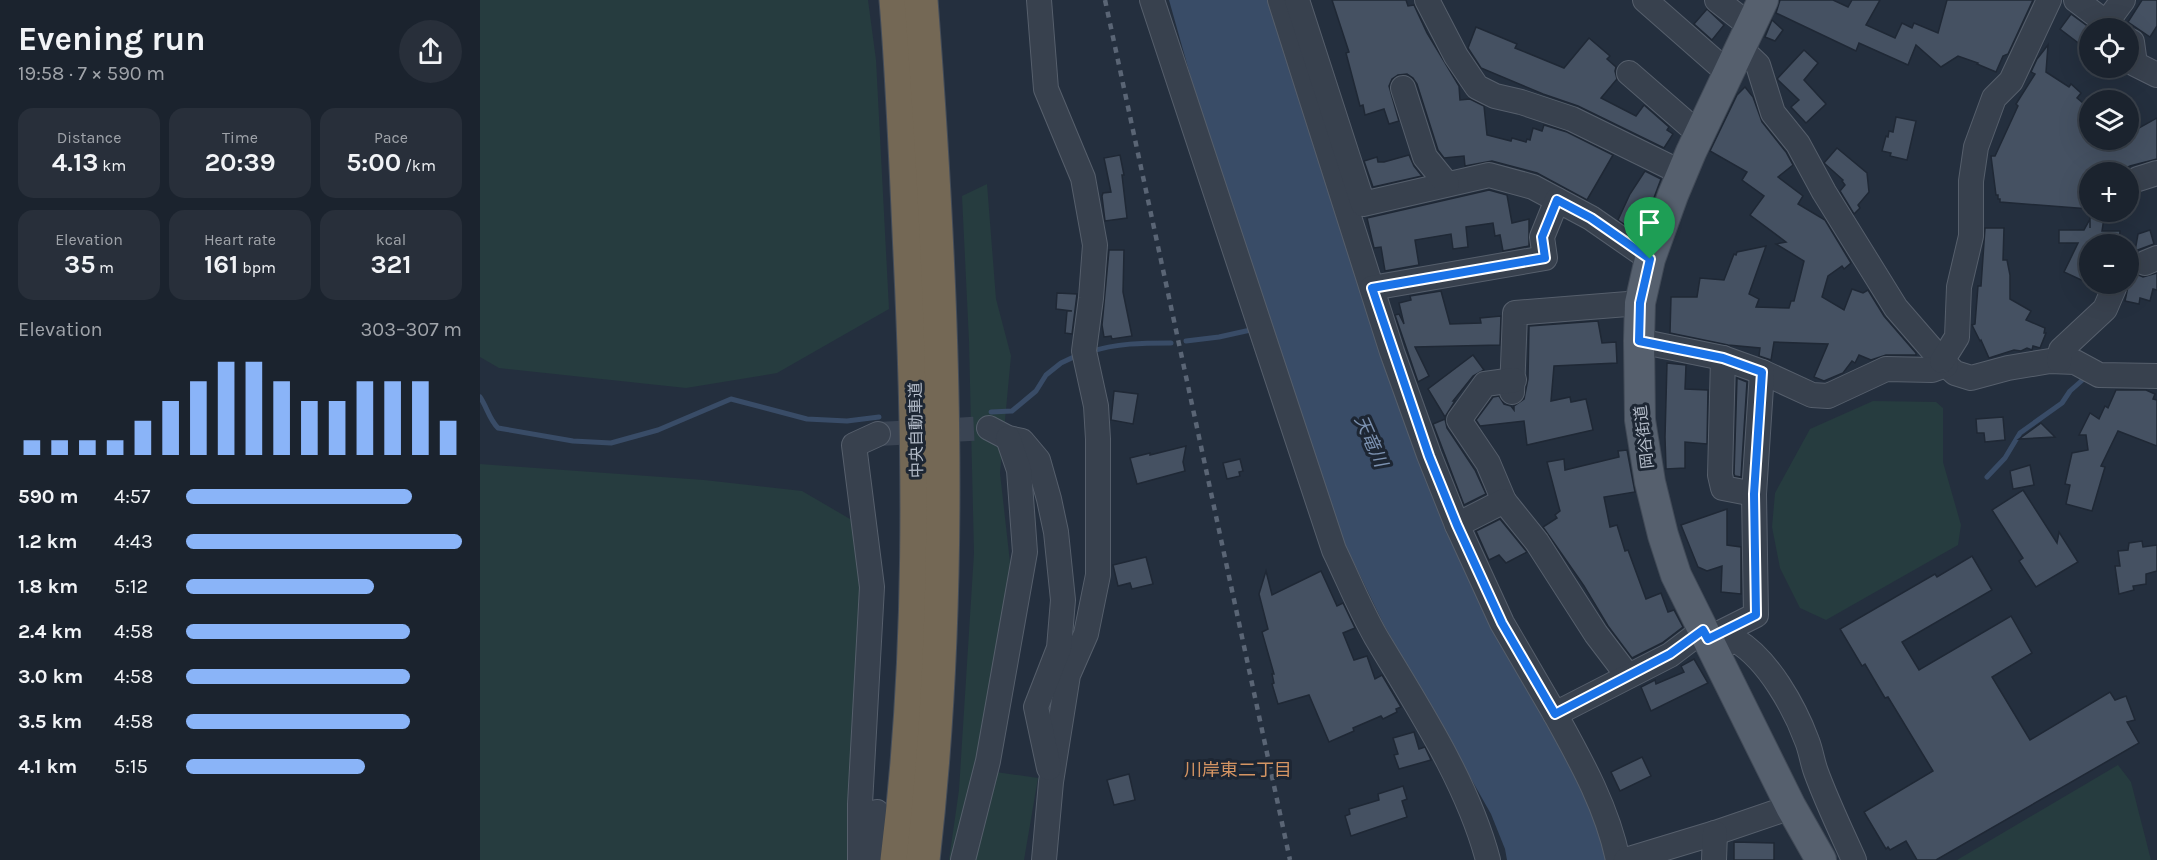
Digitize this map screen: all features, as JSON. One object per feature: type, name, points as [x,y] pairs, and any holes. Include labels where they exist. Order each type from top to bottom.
[{"type":"highway","name":"中央自動車道","points":[[896,0],[902,78],[914,339],[917,489],[915,633],[909,740],[897,860]]},
{"type":"highway","name":"中央自動車道","points":[[921,0],[940,338],[943,491],[940,633],[934,743],[923,860]]},
{"type":"main road","name":"岡谷街道","points":[[1763,0],[1682,172],[1650,259],[1640,303],[1640,420],[1650,482],[1663,535],[1677,575],[1791,807],[1821,860]]},
{"type":"street","points":[[1039,0],[1046,89],[1083,178],[1095,245],[1084,351],[1097,417],[1098,575],[1086,634],[1068,675],[1052,782],[1044,860]]},
{"type":"street","points":[[1152,0],[1334,550],[1374,634],[1417,702],[1451,770],[1480,831],[1488,860]]},
{"type":"street","points":[[1280,0],[1372,288],[1429,456],[1457,525],[1502,623],[1592,783],[1627,859],[1715,833],[1791,807]]},
{"type":"street","points":[[1297,0],[1363,204],[1489,175],[1533,187],[1591,218],[1650,259]]},
{"type":"street","points":[[1427,0],[1456,56],[1477,87],[1495,96],[1572,119],[1682,172]]},
{"type":"street","points":[[1645,0],[1739,49],[1758,65],[1773,113],[1798,144],[1824,192],[1896,308],[1955,373],[1971,378],[2008,368],[2075,362],[2099,375],[2157,376]]},
{"type":"street","points":[[1717,0],[1739,49]]},
{"type":"street","points":[[1639,341],[1723,358],[1762,372],[1812,395],[1828,396],[1886,369],[1932,370],[1944,363],[1958,337],[1959,287],[1971,236],[1971,181],[1976,147],[1994,98],[2011,81],[2049,0]]},
{"type":"street","points":[[2076,0],[2100,18]]},
{"type":"street","points":[[2114,18],[2122,0]]},
{"type":"street","points":[[2139,66],[2157,75]]},
{"type":"street","points":[[1629,73],[1699,134]]},
{"type":"street","points":[[1403,88],[1425,157],[1447,183]]},
{"type":"street","points":[[1372,288],[1545,258],[1542,237],[1557,200]]},
{"type":"street","points":[[2059,362],[2061,350],[2105,309],[2111,294]]},
{"type":"street","points":[[1628,676],[1596,634],[1537,542],[1504,501],[1488,463],[1459,420],[1485,384],[1513,386],[1515,313],[1640,303]]},
{"type":"street","points":[[1723,358],[1720,475],[1723,488],[1754,494]]},
{"type":"street","points":[[1555,714],[1670,654],[1756,615],[1754,494],[1762,372]]},
{"type":"street","points":[[963,860],[988,761],[1025,552],[1019,470],[998,433],[1022,441],[1038,460],[1056,532],[1063,600],[1059,648],[1036,707],[1052,782]]},
{"type":"street","points":[[878,434],[854,445],[882,648],[876,842],[879,860]]},
{"type":"street","points":[[1457,525],[1504,501]]},
{"type":"street","points":[[860,860],[860,804],[872,587]]},
{"type":"street","points":[[1708,638],[1737,641],[1751,650],[1767,668],[1794,712],[1818,737],[1816,772],[1854,860]]},
{"type":"street","points":[[1714,860],[1715,833]]},
{"type":"green space","points":[[480,0],[868,0],[876,60],[889,309],[777,373],[686,388],[499,368],[480,357]]},
{"type":"green space","points":[[987,184],[996,299],[1011,356],[1000,473],[1015,607],[982,770],[1038,778],[1024,860],[949,860],[959,790],[974,553],[969,341],[962,196]]},
{"type":"green space","points":[[1873,401],[1936,402],[1943,408],[1943,462],[1961,525],[1958,545],[1826,620],[1800,608],[1780,568],[1772,527],[1775,493],[1810,429]]},
{"type":"green space","points":[[480,464],[704,480],[802,491],[874,533],[863,860],[480,860]]},
{"type":"green space","points":[[2118,765],[2131,782],[2151,860],[1957,860]]},
{"type":"water","name":"天竜川","points":[[1169,0],[1272,0],[1442,515],[1580,776],[1608,860],[1507,860],[1491,814],[1384,625],[1343,540],[1198,103]]},
{"type":"building","points":[[1332,0],[1406,0],[1408,6],[1414,5],[1427,33],[1459,86],[1460,100],[1470,99],[1484,106],[1487,135],[1526,142],[1527,139],[1530,140],[1533,128],[1542,131],[1544,125],[1567,132],[1613,155],[1587,200],[1537,173],[1492,161],[1465,166],[1464,156],[1444,158],[1438,150],[1417,84],[1407,74],[1398,75],[1392,79],[1389,86],[1399,121],[1389,124],[1384,109],[1365,115],[1363,105],[1360,106],[1346,53],[1349,52]]},
{"type":"building","points":[[1780,0],[1833,0],[1848,7],[1852,0],[1880,0],[1866,25],[1895,38],[1902,23],[1912,28],[1914,23],[1938,33],[1947,0],[2033,0],[2008,54],[2003,56],[1996,72],[1958,56],[1941,67],[1916,45],[1908,65],[1859,43],[1856,51],[1776,13]]},
{"type":"building","points":[[2142,0],[2157,0],[2157,26],[2150,37],[2139,30],[2139,18],[2131,18]]},
{"type":"building","points":[[1707,9],[1724,25],[1712,40],[1694,24]]},
{"type":"building","points":[[2071,14],[2079,20],[2079,43],[2060,29]]},
{"type":"building","points":[[1772,20],[1783,30],[1775,41],[1765,37]]},
{"type":"building","points":[[1476,27],[1517,44],[1515,48],[1564,68],[1589,38],[1610,56],[1607,59],[1616,67],[1617,79],[1601,98],[1636,116],[1644,105],[1669,127],[1667,130],[1673,134],[1664,148],[1578,106],[1481,68],[1468,48]]},
{"type":"building","points":[[2048,45],[2046,72],[2069,87],[2071,84],[2079,91],[2077,98],[2079,100],[2079,150],[2139,150],[2139,128],[2157,118],[2157,159],[2139,164],[2079,162],[2079,208],[2000,202],[1996,195],[1991,156],[1995,156],[2018,106],[2016,104],[2035,74],[2031,72],[2037,59]]},
{"type":"building","points":[[1804,50],[1818,63],[1804,80],[1826,104],[1806,123],[1791,107],[1799,100],[1777,79]]},
{"type":"building","points":[[1745,87],[1753,97],[1762,122],[1786,152],[1793,165],[1778,177],[1803,196],[1798,204],[1825,220],[1851,263],[1844,269],[1842,266],[1828,276],[1822,297],[1844,310],[1852,289],[1863,293],[1868,290],[1884,316],[1916,355],[1886,355],[1871,360],[1859,355],[1855,363],[1852,361],[1843,373],[1824,381],[1814,377],[1828,344],[1774,342],[1771,360],[1759,356],[1760,348],[1728,345],[1670,333],[1671,297],[1697,297],[1700,278],[1724,280],[1734,254],[1736,255],[1737,252],[1766,246],[1749,294],[1759,299],[1756,307],[1789,308],[1791,301],[1794,301],[1804,261],[1776,244],[1786,242],[1750,215],[1764,196],[1742,180],[1747,172],[1710,151],[1737,95]]},
{"type":"building","points":[[1896,117],[1916,121],[1907,160],[1890,156],[1891,153],[1882,151],[1886,136],[1888,137],[1889,131],[1893,132]]},
{"type":"building","points":[[1837,148],[1867,173],[1869,192],[1854,214],[1840,191],[1845,185],[1843,180],[1824,163]]},
{"type":"building","points":[[1120,155],[1127,218],[1105,221],[1102,196],[1103,193],[1111,192],[1104,158]]},
{"type":"building","points":[[1409,155],[1422,176],[1373,187],[1364,161],[1377,157],[1378,162],[1384,162]]},
{"type":"building","points":[[1645,171],[1661,179],[1640,235],[1618,220],[1630,194]]},
{"type":"building","points":[[1489,190],[1507,195],[1512,223],[1529,219],[1529,246],[1503,251],[1500,235],[1495,236],[1493,223],[1466,227],[1468,247],[1453,249],[1451,234],[1415,240],[1419,265],[1385,271],[1381,247],[1374,248],[1367,218]]},
{"type":"building","points":[[2088,222],[2103,222],[2102,231],[2120,231],[2120,234],[2079,234],[2079,279],[2064,272],[2078,243],[2059,243],[2059,230],[2084,230]]},
{"type":"building","points":[[1985,228],[2004,228],[2003,260],[2007,260],[2010,275],[2010,299],[2031,311],[2026,320],[2045,328],[2044,333],[2046,333],[2040,348],[2033,346],[2032,350],[2027,348],[2021,351],[2014,350],[1989,358],[1972,325],[1975,324],[1978,286],[1981,286]]},
{"type":"building","points":[[2150,230],[2154,244],[2139,250],[2138,234]]},
{"type":"building","points":[[1109,250],[1124,250],[1123,292],[1132,336],[1112,339],[1111,336],[1104,337],[1102,325]]},
{"type":"building","points":[[2157,273],[2157,290],[2153,289],[2150,301],[2140,298],[2139,304],[2125,301],[2126,294],[2139,294],[2139,275],[2143,277]]},
{"type":"building","points":[[1441,291],[1450,324],[1481,323],[1480,318],[1501,316],[1500,345],[1415,347],[1429,376],[1418,382],[1395,315],[1399,314],[1404,324],[1399,303],[1411,300],[1410,296]]},
{"type":"building","points":[[1057,293],[1077,294],[1072,334],[1065,333],[1067,311],[1072,311],[1056,309]]},
{"type":"building","points":[[1598,321],[1602,343],[1616,342],[1617,363],[1554,366],[1551,401],[1570,397],[1571,402],[1586,399],[1593,430],[1527,445],[1524,421],[1480,426],[1476,420],[1493,397],[1499,396],[1504,404],[1511,406],[1514,410],[1514,406],[1524,399],[1528,379],[1529,326]]},
{"type":"building","points":[[1473,355],[1484,370],[1473,376],[1453,401],[1455,401],[1445,417],[1428,389]]},
{"type":"building","points":[[1667,363],[1686,365],[1685,389],[1708,390],[1707,444],[1685,442],[1685,468],[1666,469]]},
{"type":"building","points":[[1737,378],[1747,382],[1741,477],[1734,474]]},
{"type":"building","points":[[2116,390],[2146,390],[2155,394],[2153,399],[2157,400],[2157,446],[2118,431],[2101,466],[2105,467],[2092,511],[2066,504],[2070,485],[2065,484],[2072,453],[2088,450],[2086,435],[2079,435],[2090,413],[2099,419],[2105,406],[2108,408]]},
{"type":"building","points":[[1114,391],[1138,394],[1133,424],[1111,420]]},
{"type":"building","points":[[2003,417],[2005,440],[1985,442],[1984,433],[1977,433],[1976,419]]},
{"type":"building","points":[[1445,419],[1447,428],[1475,470],[1486,494],[1464,505],[1433,424]]},
{"type":"building","points":[[2041,423],[2055,437],[2019,439]]},
{"type":"building","points":[[1186,446],[1183,462],[1185,471],[1137,484],[1130,458]]},
{"type":"building","points":[[1627,450],[1635,492],[1604,497],[1610,527],[1617,525],[1625,551],[1628,550],[1646,599],[1661,593],[1668,612],[1674,610],[1683,627],[1662,643],[1632,658],[1608,626],[1584,586],[1543,527],[1557,518],[1555,515],[1560,511],[1547,462],[1564,459],[1565,470],[1619,457],[1618,451]]},
{"type":"building","points":[[1240,459],[1243,471],[1239,472],[1240,476],[1227,479],[1223,463]]},
{"type":"building","points":[[2030,465],[2034,485],[2013,489],[2010,471]]},
{"type":"building","points":[[2023,490],[2057,543],[2059,532],[2078,562],[2036,587],[2019,561],[2023,558],[1992,510]]},
{"type":"building","points":[[1727,509],[1727,545],[1741,547],[1741,594],[1721,592],[1722,566],[1707,571],[1698,567],[1681,525]]},
{"type":"building","points":[[1500,519],[1527,552],[1506,563],[1499,555],[1489,560],[1476,531]]},
{"type":"building","points":[[2142,541],[2143,547],[2157,545],[2157,571],[2146,574],[2146,584],[2133,586],[2134,590],[2119,594],[2115,566],[2120,566],[2118,551],[2128,550],[2129,543]]},
{"type":"building","points":[[1972,556],[1992,590],[1902,642],[1919,670],[2011,616],[2032,653],[1992,677],[2030,740],[2110,692],[2115,700],[2126,696],[2135,720],[2127,722],[2139,743],[1936,860],[1917,860],[1906,841],[1890,850],[1888,847],[1886,849],[1864,812],[1933,771],[1888,697],[1885,698],[1865,664],[1862,666],[1840,629],[1935,574],[1937,577]]},
{"type":"building","points":[[1146,557],[1153,584],[1132,589],[1130,583],[1118,586],[1113,565]]},
{"type":"building","points":[[1266,571],[1272,595],[1321,571],[1337,606],[1343,603],[1355,628],[1343,633],[1354,660],[1367,656],[1375,679],[1382,675],[1401,707],[1396,709],[1397,712],[1353,728],[1354,731],[1329,742],[1309,695],[1278,704],[1272,684],[1274,683],[1272,674],[1274,674],[1262,632],[1268,629],[1259,594]]},
{"type":"building","points":[[1694,659],[1708,683],[1651,711],[1641,687],[1655,680],[1656,684],[1684,672],[1681,666]]},
{"type":"building","points":[[1414,732],[1419,749],[1425,747],[1431,760],[1399,769],[1394,755],[1398,754],[1393,738]]},
{"type":"building","points":[[1642,757],[1651,776],[1620,791],[1611,772]]},
{"type":"building","points":[[1129,774],[1135,800],[1114,805],[1107,780]]},
{"type":"building","points":[[1403,786],[1407,799],[1402,801],[1407,817],[1351,836],[1345,816],[1350,814],[1349,809],[1379,800],[1378,794]]},
{"type":"building","points":[[1734,842],[1774,843],[1774,860],[1734,860]]},
{"type":"waterway","points":[[1186,341],[1255,329]]},
{"type":"waterway","points":[[1090,352],[1120,345],[1171,343]]},
{"type":"waterway","points":[[991,412],[1012,411],[1036,391],[1046,375],[1061,363],[1078,355]]},
{"type":"waterway","points":[[1987,477],[2005,458],[2020,433],[2062,403],[2070,391],[2087,376]]},
{"type":"waterway","points":[[480,397],[498,428],[573,441],[611,443],[658,430],[731,399],[807,419],[847,421],[879,417]]},
{"type":"tunnel","points":[[878,434],[989,428]]},
{"type":"railway","points":[[1105,0],[1290,860]]},
{"type":"district","name":"川岸東二丁目","points":[[1238,770]]},
{"type":"route","points":[[1557,200],[1591,218],[1650,259],[1640,303],[1639,341],[1723,358],[1762,372],[1754,494],[1756,615],[1708,639],[1703,630],[1670,654],[1555,714],[1502,623],[1457,525],[1429,456],[1372,288],[1545,258],[1542,237],[1557,200]]}]
